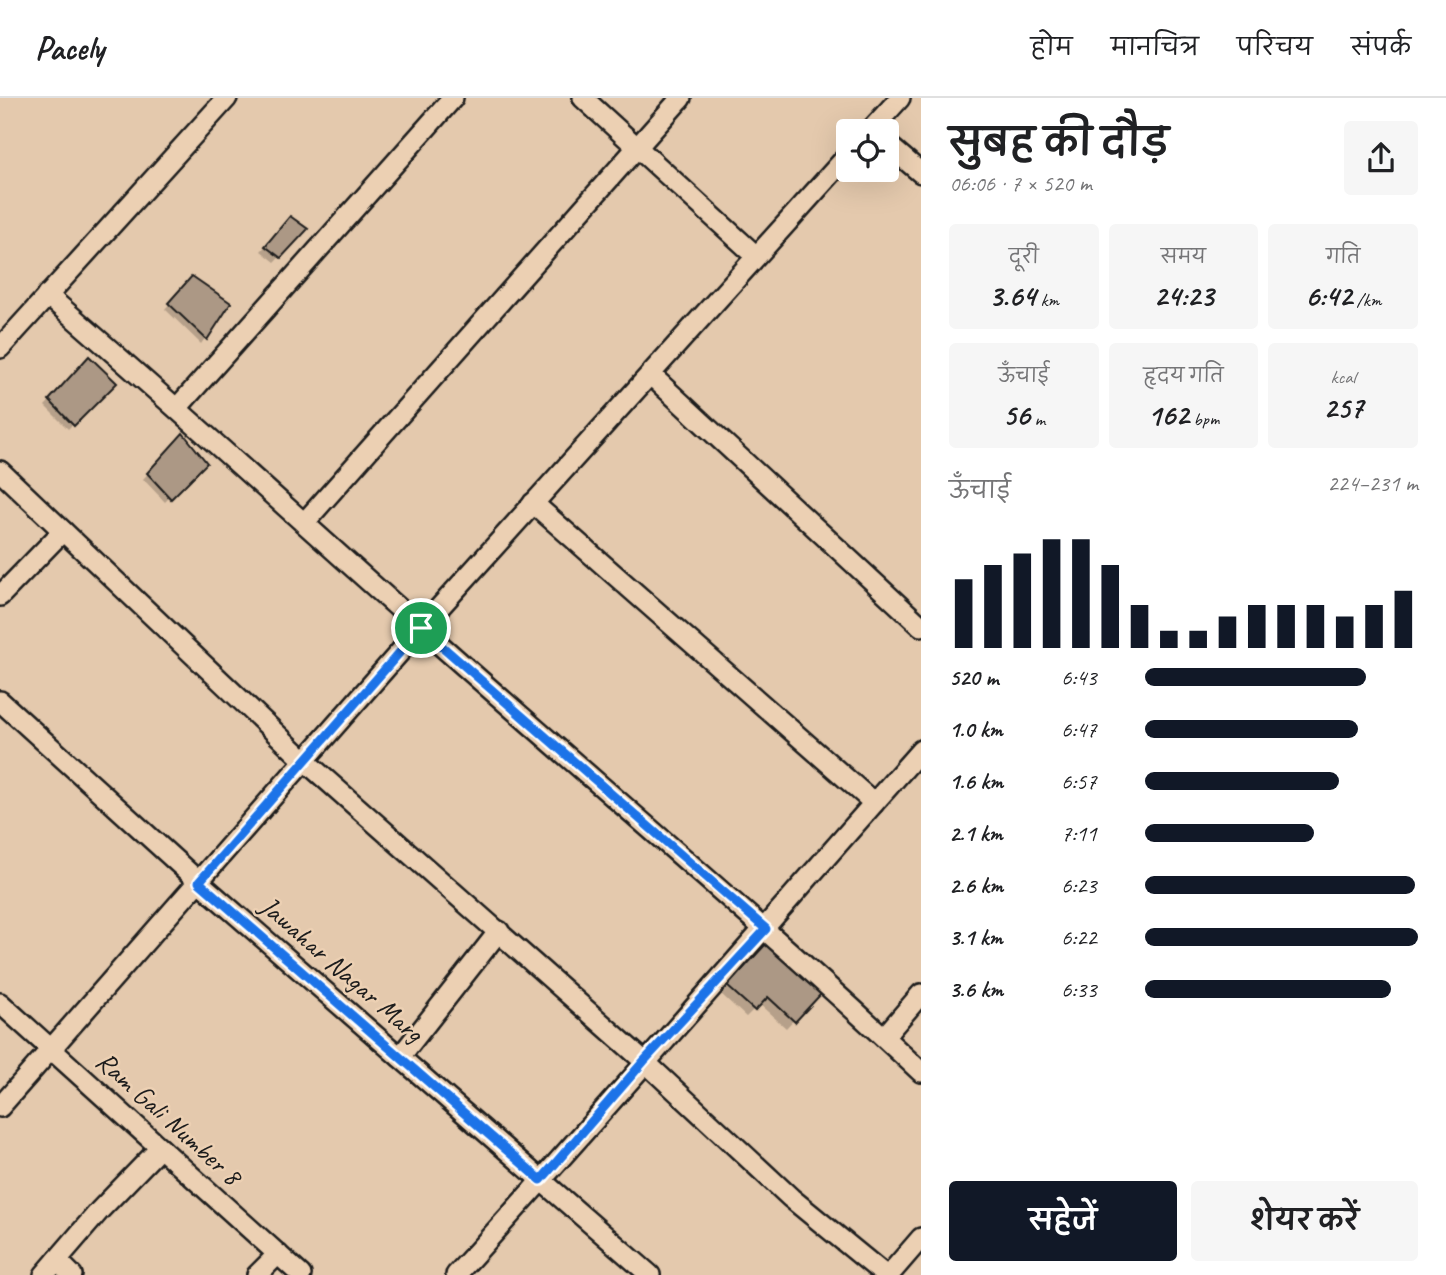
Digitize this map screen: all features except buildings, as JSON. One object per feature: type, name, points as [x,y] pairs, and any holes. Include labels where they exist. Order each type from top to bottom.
[{"type":"street","points":[[0,348],[227,98]]},
{"type":"street","points":[[178,407],[453,98]]},
{"type":"street","points":[[583,98],[755,255]]},
{"type":"street","points":[[304,523],[681,98]]},
{"type":"street","points":[[882,119],[901,98]]},
{"type":"street","points":[[899,154],[921,173]]},
{"type":"street","points":[[0,1107],[421,628],[652,376],[755,255],[836,168]]},
{"type":"street","points":[[47,295],[178,407],[421,628],[766,929],[921,1072]]},
{"type":"street","points":[[652,376],[921,626]]},
{"type":"street","points":[[0,471],[305,761],[644,1061],[791,1198],[887,1275],[921,1238]]},
{"type":"street","points":[[533,503],[874,803]]},
{"type":"street","points":[[0,596],[63,531]]},
{"type":"street","name":"Jawahar Nagar Marg","points":[[0,701],[199,882],[650,1275]]},
{"type":"street","points":[[456,1275],[644,1061],[766,929],[921,750]]},
{"type":"street","points":[[400,1057],[499,931]]},
{"type":"street","points":[[884,1037],[921,994]]},
{"type":"street","name":"Ram Gali Number 8","points":[[0,1003],[302,1275]]},
{"type":"street","points":[[72,1275],[50,1268],[160,1148]]},
{"type":"street","points":[[257,1275],[278,1254]]},
{"type":"route","points":[[421,628],[766,929],[644,1061],[541,1180],[199,882],[421,628]]}]
